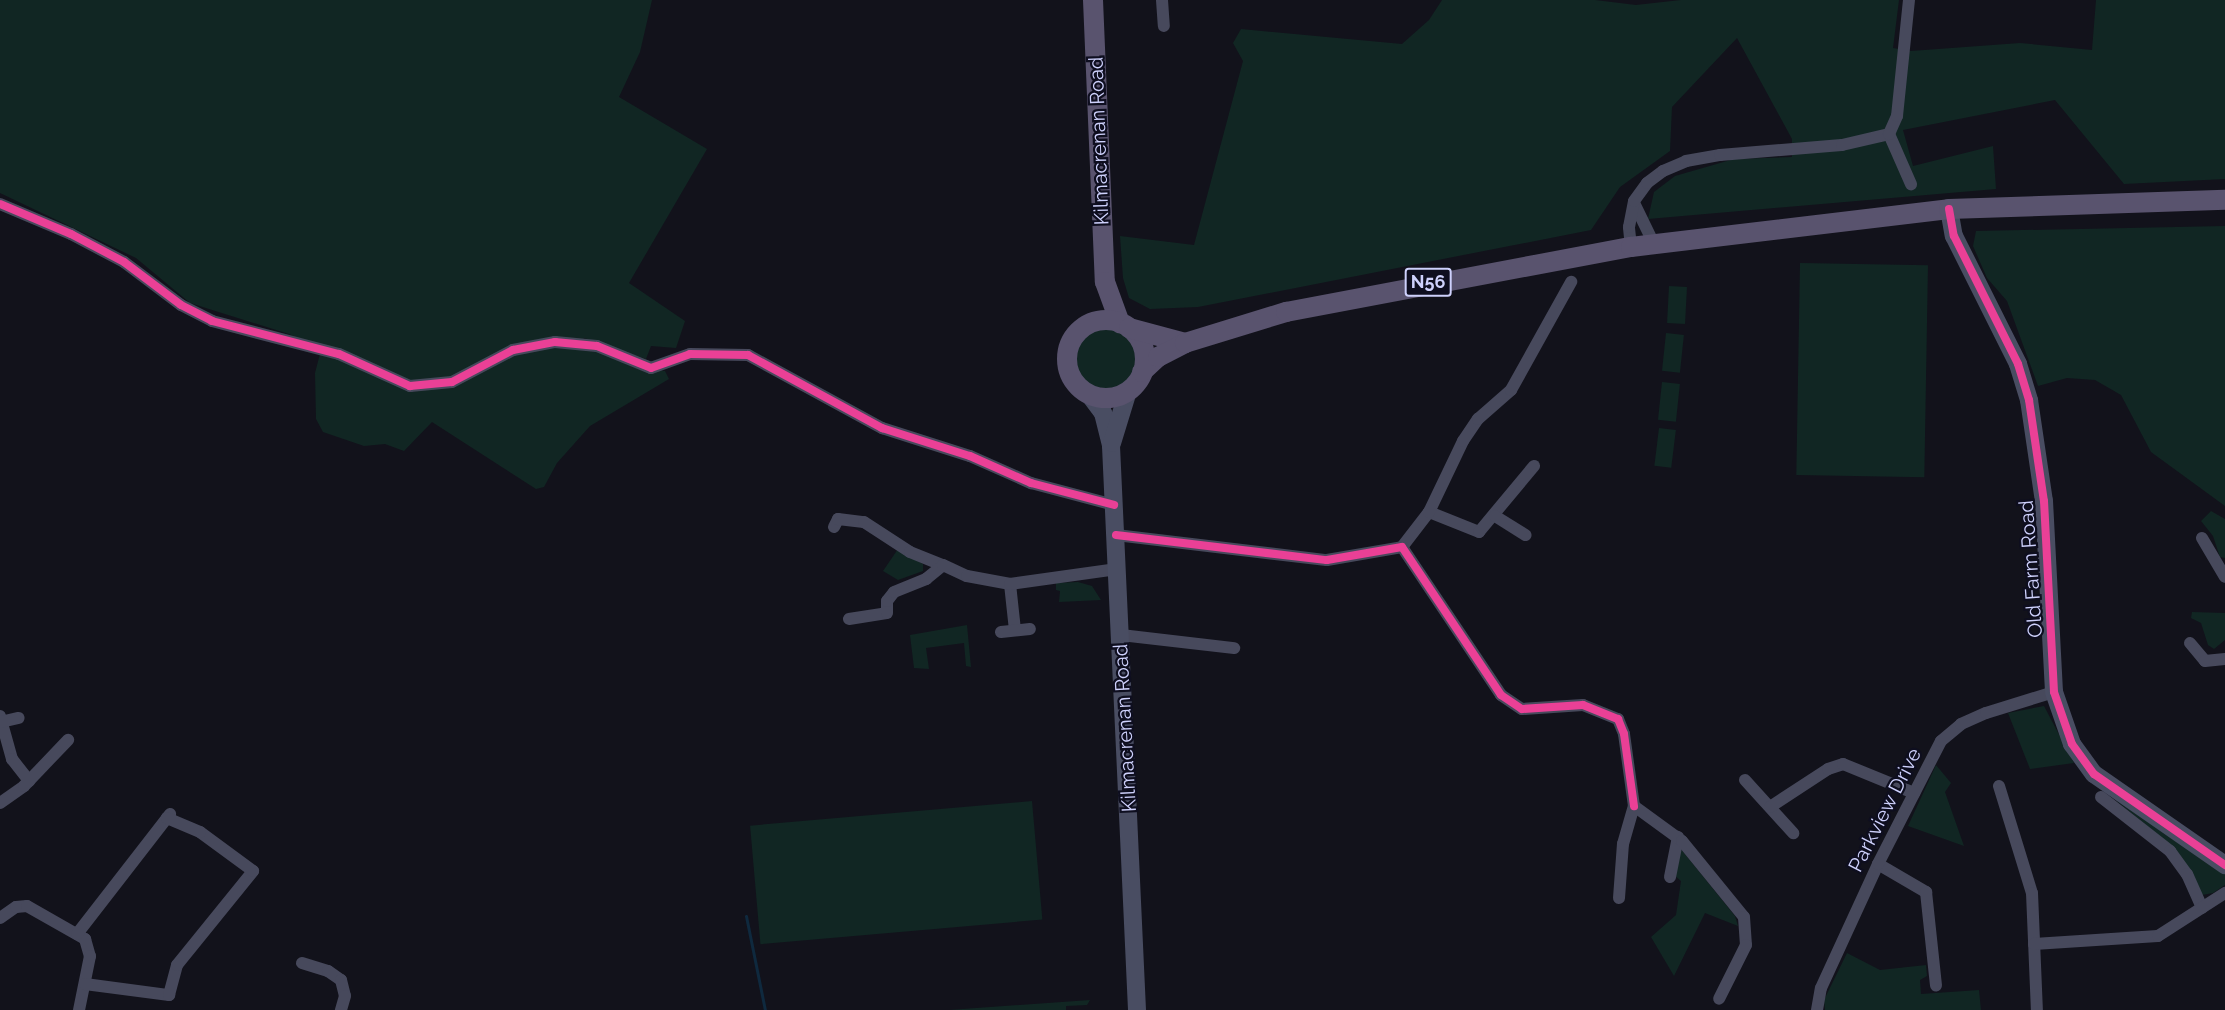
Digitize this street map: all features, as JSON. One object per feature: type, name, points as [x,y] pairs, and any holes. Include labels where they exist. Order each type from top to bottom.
[{"type":"main road","name":"Kilmacrenan Road","points":[[1093,0],[1105,282]]},
{"type":"main road","name":"N56","points":[[1128,391],[1142,372],[1158,357],[1185,343],[1346,298],[1631,247],[1949,209],[2225,200]]},
{"type":"main road","points":[[1105,282],[1125,325],[1142,345],[1142,372]]},
{"type":"main road","points":[[1105,282],[1081,329],[1070,344],[1067,361],[1075,382],[1088,393],[1111,397],[1128,391]]},
{"type":"main road","points":[[1081,329],[1100,320],[1185,343]]},
{"type":"street","points":[[1162,0],[1164,26]]},
{"type":"street","points":[[1631,247],[1629,227],[1634,201],[1647,183],[1686,161],[1757,150],[1842,145],[1888,134],[1897,116],[1909,0]]},
{"type":"street","points":[[1888,134],[1911,184]]},
{"type":"street","points":[[1634,201],[1637,216],[1654,244]]},
{"type":"street","points":[[0,204],[71,234],[124,262],[181,305],[212,321],[339,354],[410,386],[452,382],[513,350],[555,342],[597,346],[651,368],[700,353],[748,355],[882,428],[970,456],[1031,483],[1114,505]]},
{"type":"street","name":"Old Farm Road","points":[[1949,209],[1954,236],[2014,354],[2029,400],[2044,501],[2054,692],[2072,744],[2094,774],[2225,865]]},
{"type":"street","points":[[1116,535],[1327,560],[1402,547],[1429,512],[1462,441],[1478,419],[1511,390],[1571,282]]},
{"type":"street","name":"Kilmacrenan Road","points":[[1111,446],[1128,391]]},
{"type":"street","name":"Kilmacrenan Road","points":[[1088,393],[1102,413],[1111,446],[1137,1010]]},
{"type":"street","points":[[1429,512],[1479,532],[1495,516],[1534,466]]},
{"type":"street","points":[[1495,516],[1525,535]]},
{"type":"street","points":[[834,527],[838,519],[864,522],[910,552],[967,576],[1010,584],[1117,569]]},
{"type":"street","points":[[2202,538],[2225,577]]},
{"type":"street","points":[[1402,547],[1502,695],[1522,709],[1583,705],[1618,719],[1626,749],[1634,806],[1623,844],[1619,898]]},
{"type":"street","points":[[849,619],[888,614],[887,601],[894,592],[926,579],[943,565]]},
{"type":"street","points":[[1010,584],[1015,630]]},
{"type":"street","points":[[1000,632],[1030,629]]},
{"type":"street","points":[[1121,635],[1234,648]]},
{"type":"street","points":[[2190,643],[2205,661],[2225,659]]},
{"type":"street","name":"Parkview Drive","points":[[1817,1010],[1821,988],[1878,864],[1941,741],[1961,724],[2014,702],[2054,692]]},
{"type":"street","points":[[19,718],[1,719],[12,759],[29,781]]},
{"type":"street","points":[[0,802],[29,781],[68,740]]},
{"type":"street","points":[[1770,807],[1828,769],[1843,764],[1914,793]]},
{"type":"street","points":[[1745,780],[1793,833]]},
{"type":"street","points":[[1999,786],[2032,893],[2037,1010]]},
{"type":"street","points":[[2101,797],[2170,851],[2187,874],[2202,908]]},
{"type":"street","points":[[1634,806],[1677,837],[1744,917],[1746,945],[1719,999]]},
{"type":"street","points":[[77,934],[169,816],[200,832],[253,871],[177,965],[170,999],[85,984]]},
{"type":"street","points":[[1670,877],[1677,837]]},
{"type":"street","points":[[1878,864],[1926,892],[1936,985]]},
{"type":"street","points":[[2034,944],[2158,936],[2225,892]]},
{"type":"street","points":[[0,918],[16,907],[27,906],[77,934],[90,951],[78,1010]]},
{"type":"street","points":[[302,963],[328,971],[340,980],[345,996],[341,1010]]},
{"type":"green space","points":[[0,0],[652,0],[640,52],[619,97],[707,149],[629,283],[685,321],[676,348],[651,346],[646,359],[584,338],[582,345],[633,367],[665,371],[669,379],[590,426],[557,463],[544,487],[536,489],[432,422],[404,451],[385,444],[364,446],[323,432],[316,419],[315,373],[321,350],[289,334],[190,303],[136,258],[0,193]]},
{"type":"green space","points":[[1442,0],[1595,0],[1636,5],[1681,0],[1899,0],[1893,48],[1911,51],[2020,43],[2092,50],[2096,0],[2225,0],[2225,179],[2124,184],[2055,100],[1903,130],[1913,166],[1993,146],[1996,189],[1648,219],[1654,192],[1675,176],[1734,159],[1792,157],[1792,139],[1737,38],[1672,107],[1670,151],[1620,187],[1591,230],[1198,307],[1150,309],[1129,298],[1123,278],[1120,236],[1194,245],[1243,61],[1233,43],[1241,29],[1402,44],[1429,20]]},
{"type":"green space","points":[[2225,226],[2225,506],[2151,452],[2121,395],[2095,380],[2067,378],[2038,386],[2007,301],[1987,278],[1973,246],[1976,231]]},
{"type":"green space","points":[[1800,263],[1928,265],[1924,477],[1796,475]]},
{"type":"green space","points":[[1669,286],[1687,287],[1685,324],[1667,323]]},
{"type":"green space","points":[[1107,327],[1125,332],[1130,336],[1134,341],[1139,359],[1134,377],[1130,382],[1125,386],[1107,391],[1089,386],[1084,382],[1080,377],[1075,359],[1080,341],[1084,336],[1089,332]]},
{"type":"green space","points":[[1666,333],[1684,335],[1680,373],[1662,371]]},
{"type":"green space","points":[[1662,382],[1680,384],[1676,422],[1658,420]]},
{"type":"green space","points":[[1659,428],[1676,430],[1671,468],[1654,466]]},
{"type":"green space","points":[[2211,511],[2225,519],[2225,558],[2220,557],[2213,536],[2201,521]]},
{"type":"green space","points":[[898,549],[923,564],[923,571],[898,580],[883,571]]},
{"type":"green space","points":[[1078,582],[1092,586],[1101,600],[1059,602],[1060,591],[1056,590],[1056,583]]},
{"type":"green space","points":[[2192,612],[2225,613],[2225,640],[2214,649],[2208,645],[2201,623],[2191,618]]},
{"type":"green space","points":[[967,625],[971,667],[966,666],[964,643],[926,648],[929,669],[914,668],[910,635]]},
{"type":"green space","points":[[2044,706],[2074,763],[2030,769],[2008,713]]},
{"type":"green space","points":[[1936,765],[1951,783],[1945,792],[1964,846],[1908,826]]},
{"type":"green space","points":[[2102,789],[2225,872],[2225,885],[2213,893],[2202,895],[2163,839]]},
{"type":"green space","points":[[1032,801],[1042,920],[760,944],[750,826]]},
{"type":"green space","points":[[1680,848],[1735,916],[1738,926],[1705,913],[1674,976],[1651,937],[1676,915],[1681,881],[1674,875]]},
{"type":"green space","points":[[1847,953],[1880,970],[1926,965],[1927,976],[1920,980],[1921,994],[1979,990],[1981,1010],[1825,1010],[1824,1000]]},
{"type":"green space","points":[[1090,1000],[1087,1005],[1066,1006],[1066,1010],[949,1010]]},
{"type":"waterway","points":[[746,916],[765,1010]]},
{"type":"cycle path","points":[[0,204],[71,234],[124,262],[181,305],[212,321],[339,354],[410,386],[452,382],[513,350],[555,342],[597,346],[651,368],[690,354],[748,355],[882,428],[970,456],[1031,483],[1114,505]]},
{"type":"cycle path","points":[[1949,209],[1954,236],[2018,364],[2029,400],[2044,501],[2054,692],[2072,744],[2094,774],[2225,865]]},
{"type":"cycle path","points":[[1116,535],[1327,560],[1402,547],[1501,695],[1522,709],[1583,705],[1618,719],[1624,734],[1634,806]]}]
